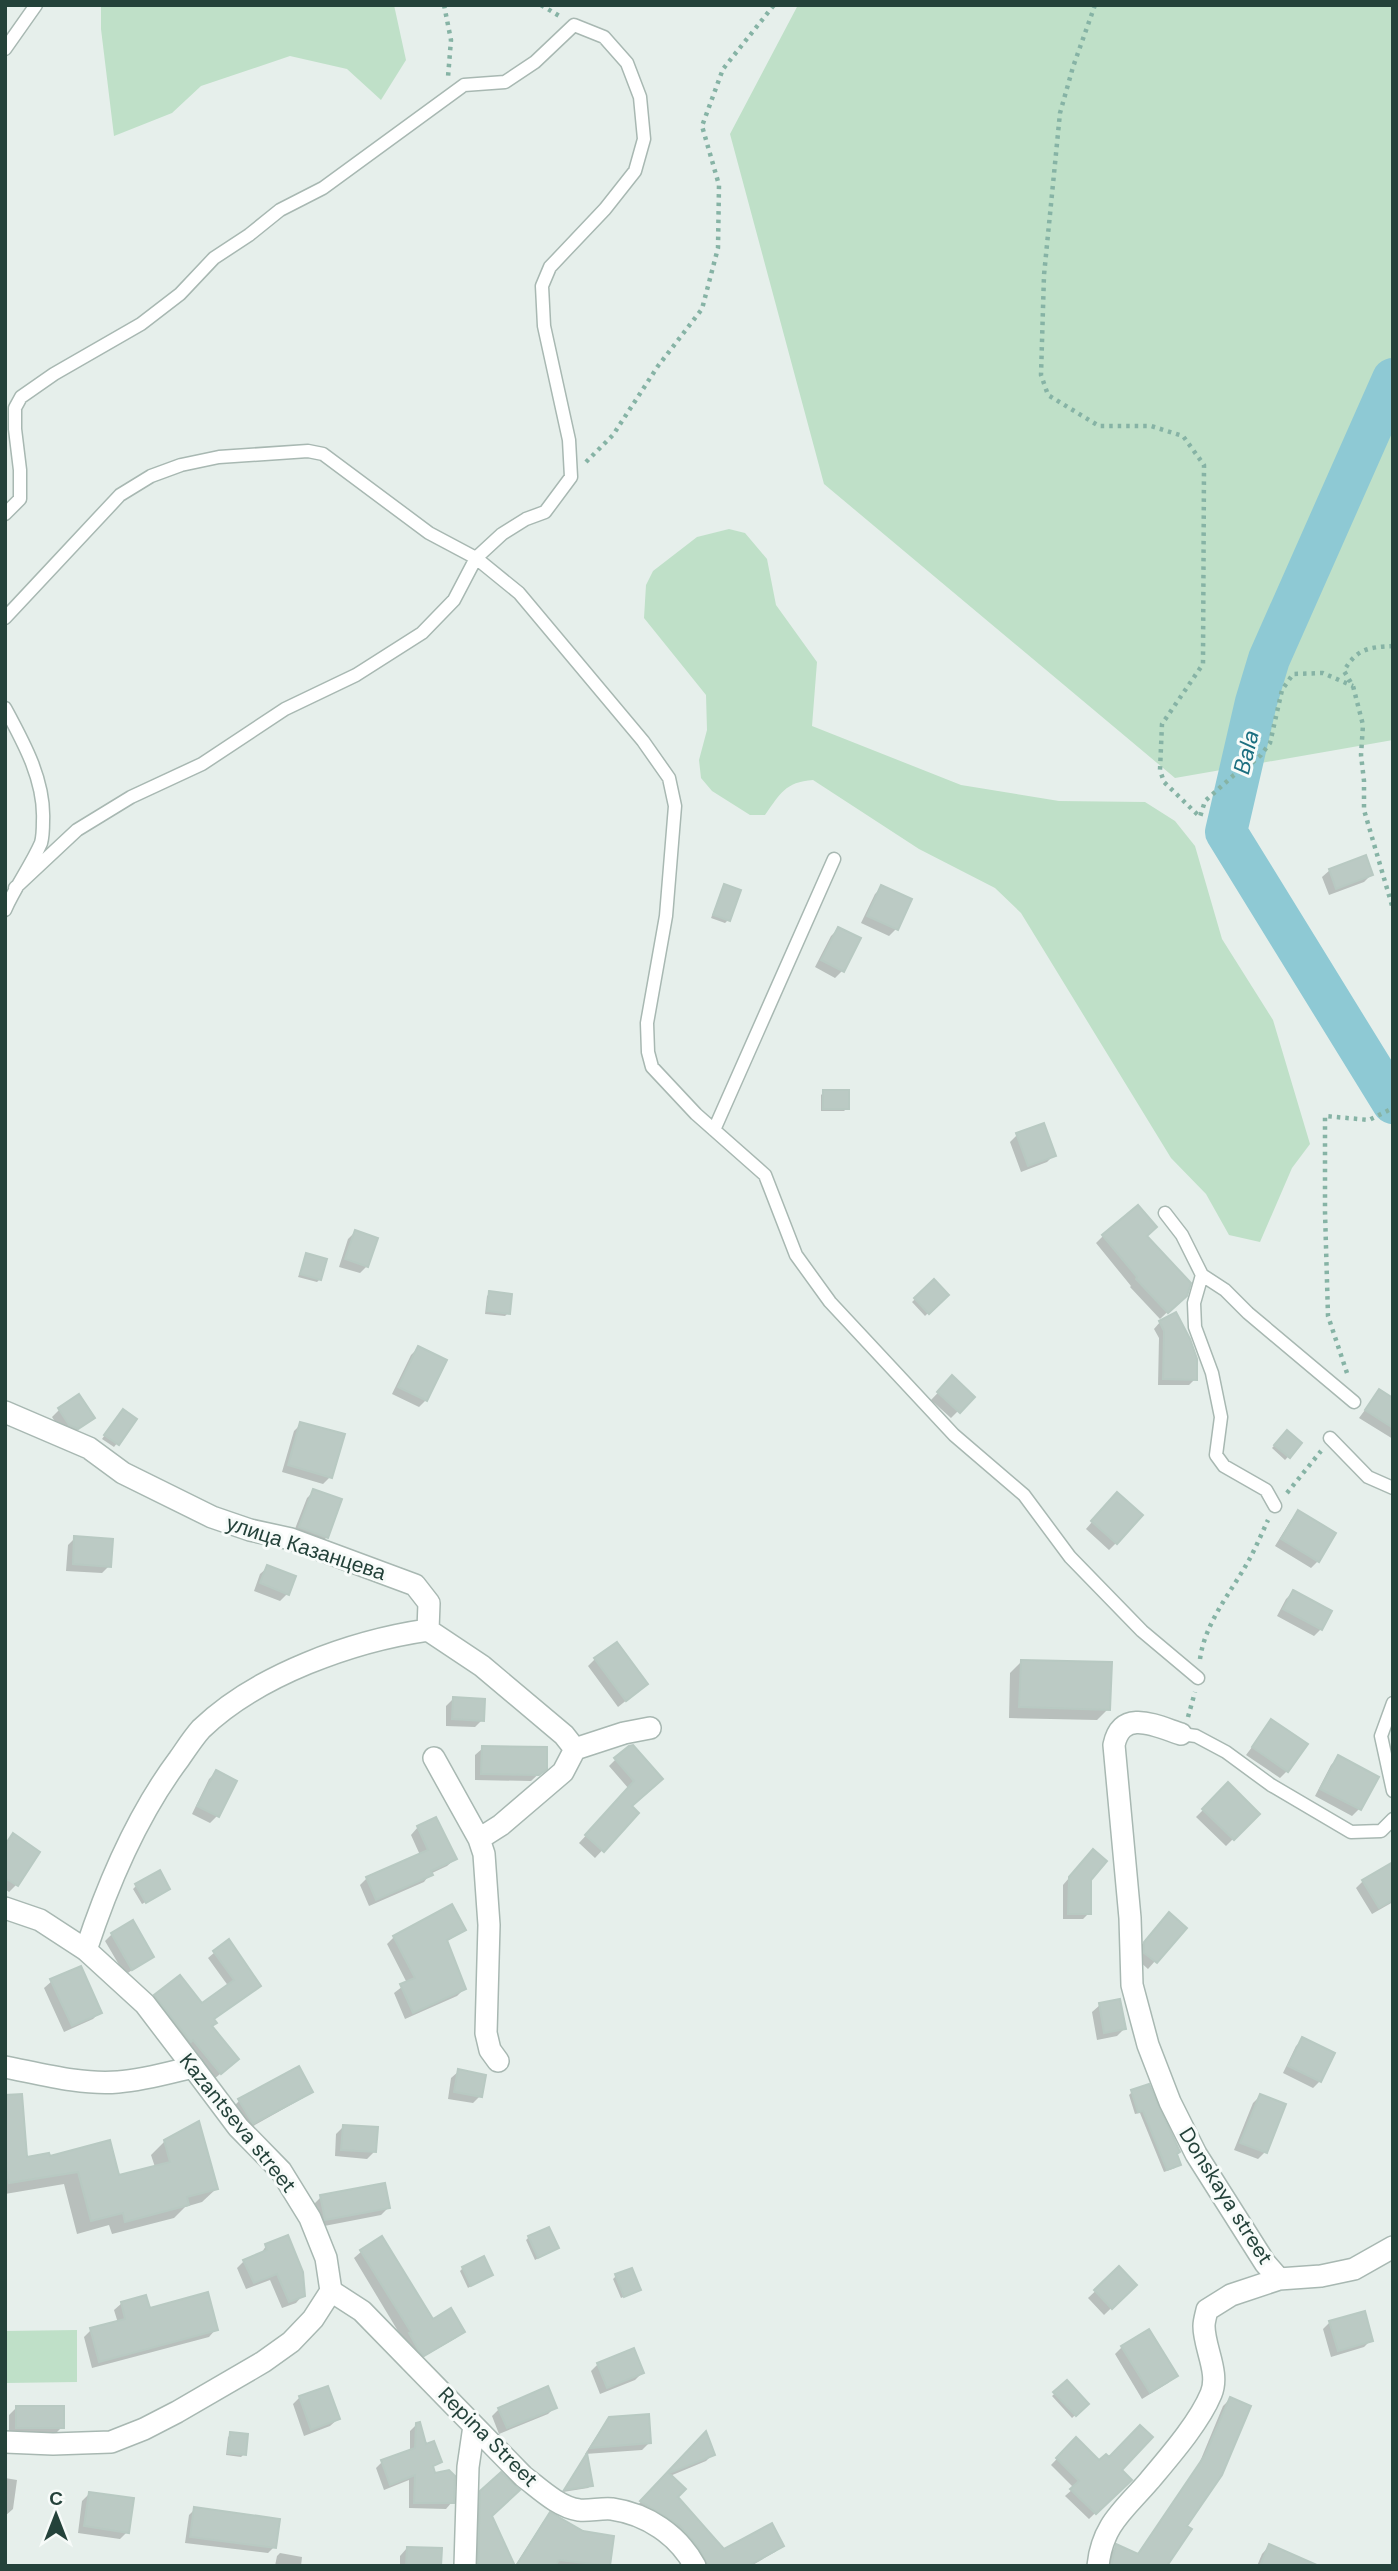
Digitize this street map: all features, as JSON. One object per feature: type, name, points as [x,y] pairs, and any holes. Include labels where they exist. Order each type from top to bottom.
[{"type":"street","name":"улица Казанцева","points":[[5,1412],[89,1448],[123,1473],[212,1517],[250,1531],[291,1539],[415,1585],[429,1603],[428,1630]]},
{"type":"street","points":[[86,1950],[99,1909],[158,1787],[200,1730],[236,1701],[305,1665],[387,1636],[428,1630],[482,1666],[564,1735],[575,1749]]},
{"type":"street","name":"Donskaya street","points":[[1098,2566],[1104,2535],[1115,2518],[1148,2482],[1196,2420],[1212,2392],[1214,2380],[1204,2325],[1207,2310],[1231,2295],[1279,2280],[1265,2263],[1196,2154],[1170,2102],[1148,2045],[1132,1986],[1130,1918],[1114,1745],[1117,1732],[1128,1723],[1142,1722],[1181,1734]]},
{"type":"street","points":[[479,1839],[501,1825],[563,1772],[575,1749],[624,1733],[650,1728]]},
{"type":"street","points":[[434,1758],[479,1839],[484,1854],[489,1925],[486,2033],[490,2050],[498,2061]]},
{"type":"street","name":"Kazantseva street","points":[[5,1908],[40,1920],[86,1950],[145,2004],[238,2127],[281,2171],[310,2218],[327,2258],[331,2291]]},
{"type":"street","points":[[5,2067],[75,2080],[116,2082],[153,2077],[193,2067]]},
{"type":"street","points":[[1279,2280],[1321,2276],[1354,2269],[1393,2247]]},
{"type":"street","points":[[5,2442],[111,2442],[144,2429],[177,2413],[263,2362],[291,2342],[313,2319],[331,2291]]},
{"type":"street","name":"Repina Street","points":[[331,2291],[362,2311],[523,2476],[551,2498],[578,2510],[610,2509],[653,2522],[690,2555],[695,2566]]},
{"type":"street","points":[[465,2566],[469,2455],[474,2426]]},
{"type":"lane","points":[[5,49],[36,5]]},
{"type":"lane","points":[[5,514],[20,499],[15,408],[21,397],[54,374],[141,324],[180,294],[214,258],[280,210],[323,188],[464,85],[505,82],[535,62],[574,25],[604,37],[627,63],[640,97],[644,139],[635,171],[605,209],[550,267],[542,286],[544,326],[569,440],[571,477],[545,512],[502,534],[476,558],[454,600],[422,633],[356,675],[285,709],[202,764],[131,797],[77,830],[15,888]]},
{"type":"lane","points":[[5,618],[120,495],[152,476],[181,465],[219,457],[307,451],[323,454],[429,533],[476,558],[519,593],[619,712],[669,778],[675,806],[666,916],[647,1023],[648,1052],[652,1067],[714,1130],[765,1175],[796,1255],[830,1302],[954,1435],[1024,1495],[1070,1557],[1124,1612],[1198,1678]]},
{"type":"lane","points":[[5,708],[30,759],[42,792],[44,810],[42,840],[5,911]]},
{"type":"lane","points":[[714,1130],[834,859]]},
{"type":"lane","points":[[1165,1213],[1182,1235],[1202,1275],[1225,1290],[1248,1314],[1354,1402]]},
{"type":"lane","points":[[1202,1275],[1194,1303],[1195,1328],[1215,1386],[1221,1417],[1216,1455],[1224,1466],[1266,1490],[1275,1506]]},
{"type":"lane","points":[[1331,1438],[1368,1477],[1393,1488]]},
{"type":"lane","points":[[1393,1703],[1381,1736],[1393,1791]]},
{"type":"lane","points":[[1181,1734],[1196,1736],[1226,1752],[1271,1785],[1350,1832],[1381,1831],[1393,1819]]},
{"type":"path","points":[[444,5],[451,40],[444,102]]},
{"type":"path","points":[[571,477],[613,435],[657,366],[702,309],[718,248],[719,185],[702,126],[723,69],[774,5]]},
{"type":"path","points":[[1095,5],[1060,113],[1044,275],[1041,375],[1048,395],[1099,426],[1151,426],[1183,436],[1204,465],[1203,664],[1162,724],[1160,770],[1164,782],[1200,817],[1205,801],[1261,755],[1270,743],[1282,690],[1293,674],[1323,673],[1353,686]]},
{"type":"path","points":[[1393,646],[1365,650],[1351,657],[1344,671],[1353,686],[1363,725],[1361,755],[1364,810],[1393,909]]},
{"type":"path","points":[[1354,1402],[1345,1363],[1328,1316],[1325,1116],[1369,1120],[1393,1108]]},
{"type":"path","points":[[1181,1734],[1198,1678],[1202,1644],[1275,1506],[1297,1483],[1331,1438]]},
{"type":"green space","points":[[101,5],[394,5],[406,60],[381,100],[347,69],[290,56],[201,86],[172,113],[114,136],[101,29]]},
{"type":"green space","points":[[798,5],[1393,5],[1393,740],[1175,778],[824,484],[730,134]]},
{"type":"green space","points":[[729,529],[745,533],[767,559],[776,605],[817,662],[812,726],[961,785],[1059,801],[1145,802],[1175,821],[1195,846],[1222,939],[1273,1020],[1310,1144],[1292,1168],[1260,1242],[1229,1235],[1206,1194],[1171,1158],[1021,913],[995,888],[919,849],[813,780],[789,786],[765,815],[750,815],[712,791],[701,778],[699,760],[707,730],[706,695],[644,618],[646,585],[653,571],[697,537]]},
{"type":"green space","points":[[77,2330],[77,2382],[6,2383],[5,2331]]},
{"type":"building","points":[[1366,855],[1373,875],[1336,889],[1329,869]]},
{"type":"building","points":[[724,884],[741,890],[730,921],[713,915]]},
{"type":"building","points":[[881,885],[912,899],[898,930],[867,916]]},
{"type":"building","points":[[838,927],[861,938],[844,972],[821,960]]},
{"type":"building","points":[[823,1090],[849,1090],[849,1109],[823,1109]]},
{"type":"building","points":[[1044,1123],[1056,1156],[1028,1166],[1016,1133]]},
{"type":"building","points":[[1138,1205],[1157,1227],[1147,1236],[1191,1283],[1187,1296],[1168,1313],[1136,1279],[1102,1235]]},
{"type":"building","points":[[355,1230],[378,1238],[368,1267],[345,1259]]},
{"type":"building","points":[[306,1253],[327,1259],[321,1280],[300,1274]]},
{"type":"building","points":[[934,1279],[949,1295],[929,1314],[914,1298]]},
{"type":"building","points":[[489,1291],[512,1294],[510,1314],[487,1311]]},
{"type":"building","points":[[1176,1312],[1197,1359],[1197,1380],[1163,1379],[1164,1331],[1159,1321]]},
{"type":"building","points":[[418,1346],[447,1360],[427,1401],[398,1387]]},
{"type":"building","points":[[952,1375],[975,1397],[960,1413],[937,1392]]},
{"type":"building","points":[[1379,1389],[1393,1398],[1393,1428],[1365,1410]]},
{"type":"building","points":[[79,1394],[95,1418],[78,1429],[69,1425],[58,1408]]},
{"type":"building","points":[[123,1409],[137,1419],[119,1445],[104,1435]]},
{"type":"building","points":[[300,1422],[345,1434],[332,1478],[288,1465]]},
{"type":"building","points":[[1287,1430],[1302,1443],[1290,1458],[1274,1445]]},
{"type":"building","points":[[313,1489],[342,1499],[328,1538],[299,1527]]},
{"type":"building","points":[[1117,1492],[1143,1515],[1117,1544],[1091,1521]]},
{"type":"building","points":[[1298,1510],[1336,1533],[1319,1562],[1281,1539]]},
{"type":"building","points":[[74,1536],[113,1539],[111,1567],[73,1564]]},
{"type":"building","points":[[267,1565],[296,1576],[289,1595],[260,1583]]},
{"type":"building","points":[[1293,1590],[1332,1611],[1322,1630],[1283,1609]]},
{"type":"building","points":[[617,1642],[648,1684],[626,1701],[594,1658]]},
{"type":"building","points":[[1021,1660],[1112,1662],[1110,1710],[1019,1707]]},
{"type":"building","points":[[453,1697],[485,1699],[484,1721],[452,1719]]},
{"type":"building","points":[[1271,1719],[1308,1744],[1288,1772],[1252,1747]]},
{"type":"building","points":[[633,1745],[663,1779],[632,1806],[639,1813],[604,1852],[585,1835],[634,1781],[614,1758]]},
{"type":"building","points":[[482,1746],[547,1747],[547,1769],[539,1775],[481,1774]]},
{"type":"building","points":[[1338,1755],[1379,1777],[1361,1810],[1320,1789]]},
{"type":"building","points":[[216,1770],[237,1781],[219,1817],[197,1806]]},
{"type":"building","points":[[1228,1782],[1260,1814],[1234,1840],[1202,1809]]},
{"type":"building","points":[[436,1817],[457,1859],[431,1871],[433,1875],[376,1900],[366,1877],[428,1850],[417,1826]]},
{"type":"building","points":[[13,1833],[40,1852],[18,1886],[5,1878],[5,1845]]},
{"type":"building","points":[[1093,1849],[1107,1861],[1091,1880],[1091,1914],[1068,1914],[1069,1877]]},
{"type":"building","points":[[1393,1862],[1393,1900],[1379,1908],[1362,1880]]},
{"type":"building","points":[[160,1870],[170,1889],[146,1903],[135,1884]]},
{"type":"building","points":[[452,1904],[466,1930],[447,1940],[466,1989],[413,2013],[400,1984],[415,1978],[393,1936]]},
{"type":"building","points":[[1169,1912],[1187,1928],[1157,1963],[1144,1953],[1144,1942]]},
{"type":"building","points":[[133,1920],[154,1957],[132,1970],[111,1933]]},
{"type":"building","points":[[229,1939],[261,1986],[214,2019],[217,2023],[212,2026],[239,2059],[221,2074],[193,2040],[191,2042],[154,1995],[180,1975],[202,2003],[234,1980],[213,1951]]},
{"type":"building","points":[[81,1966],[102,2013],[72,2026],[50,1979]]},
{"type":"building","points":[[1120,1999],[1126,2029],[1104,2033],[1099,2003]]},
{"type":"building","points":[[1302,2037],[1335,2053],[1321,2082],[1288,2066]]},
{"type":"building","points":[[299,2066],[313,2092],[253,2124],[238,2099]]},
{"type":"building","points":[[458,2069],[486,2075],[482,2097],[454,2092]]},
{"type":"building","points":[[1149,2084],[1180,2152],[1177,2154],[1181,2165],[1167,2170],[1143,2111],[1138,2112],[1131,2090]]},
{"type":"building","points":[[22,2094],[27,2157],[49,2153],[50,2156],[110,2140],[119,2175],[170,2162],[164,2140],[199,2121],[218,2189],[187,2197],[189,2205],[125,2222],[123,2213],[91,2221],[78,2172],[9,2183],[5,2161],[5,2095]]},
{"type":"building","points":[[1260,2094],[1286,2104],[1267,2153],[1240,2143]]},
{"type":"building","points":[[343,2125],[378,2127],[376,2152],[341,2150]]},
{"type":"building","points":[[385,2183],[390,2208],[325,2220],[320,2195]]},
{"type":"building","points":[[549,2227],[559,2248],[538,2258],[528,2236]]},
{"type":"building","points":[[288,2235],[303,2272],[305,2296],[289,2302],[277,2274],[254,2283],[243,2260],[267,2250],[265,2244]]},
{"type":"building","points":[[382,2236],[433,2319],[451,2308],[465,2332],[424,2356],[360,2250]]},
{"type":"building","points":[[484,2256],[493,2275],[471,2286],[462,2267]]},
{"type":"building","points":[[1119,2266],[1137,2285],[1112,2309],[1094,2290]]},
{"type":"building","points":[[632,2268],[641,2290],[624,2297],[615,2274]]},
{"type":"building","points":[[208,2292],[218,2330],[99,2362],[90,2328],[125,2319],[121,2302],[146,2295],[150,2308]]},
{"type":"building","points":[[1365,2311],[1373,2341],[1338,2351],[1329,2321]]},
{"type":"building","points":[[1149,2329],[1178,2376],[1150,2393],[1121,2346]]},
{"type":"building","points":[[634,2348],[644,2373],[607,2388],[597,2363]]},
{"type":"building","points":[[1067,2380],[1089,2404],[1076,2416],[1053,2392]]},
{"type":"building","points":[[328,2386],[340,2419],[311,2430],[299,2396]]},
{"type":"building","points":[[548,2386],[557,2408],[507,2428],[498,2408]]},
{"type":"building","points":[[1230,2397],[1251,2406],[1222,2475],[1187,2526],[1192,2529],[1167,2566],[1111,2566],[1116,2544],[1138,2554],[1205,2455]]},
{"type":"building","points":[[16,2406],[64,2406],[64,2428],[16,2428]]},
{"type":"building","points":[[649,2414],[651,2443],[590,2448],[609,2417]]},
{"type":"building","points":[[420,2422],[426,2444],[434,2441],[442,2462],[433,2466],[435,2473],[449,2470],[455,2476],[454,2503],[414,2503],[415,2475],[390,2485],[381,2460],[415,2448],[416,2423]]},
{"type":"building","points":[[1140,2425],[1153,2437],[1122,2470],[1132,2480],[1096,2514],[1070,2489],[1079,2481],[1056,2458],[1076,2437],[1099,2460],[1106,2454],[1109,2457]]},
{"type":"building","points":[[706,2431],[715,2455],[669,2473],[686,2489],[678,2497],[724,2549],[772,2523],[784,2546],[748,2566],[708,2566],[698,2547],[680,2526],[640,2501]]},
{"type":"building","points":[[230,2432],[248,2434],[246,2455],[228,2453]]},
{"type":"building","points":[[587,2453],[593,2486],[564,2490]]},
{"type":"building","points":[[501,2472],[520,2490],[492,2516],[515,2566],[478,2566],[480,2491]]},
{"type":"building","points":[[89,2492],[134,2498],[129,2533],[84,2526]]},
{"type":"building","points":[[194,2507],[280,2519],[276,2548],[190,2537]]},
{"type":"building","points":[[550,2512],[583,2531],[614,2536],[610,2566],[559,2560],[555,2566],[516,2566]]},
{"type":"building","points":[[1269,2544],[1319,2566],[1260,2566]]},
{"type":"building","points":[[407,2547],[442,2548],[441,2566],[406,2566]]},
{"type":"waterway","name":"Bala","points":[[1393,379],[1269,659],[1256,702],[1226,832],[1393,1103]]}]
